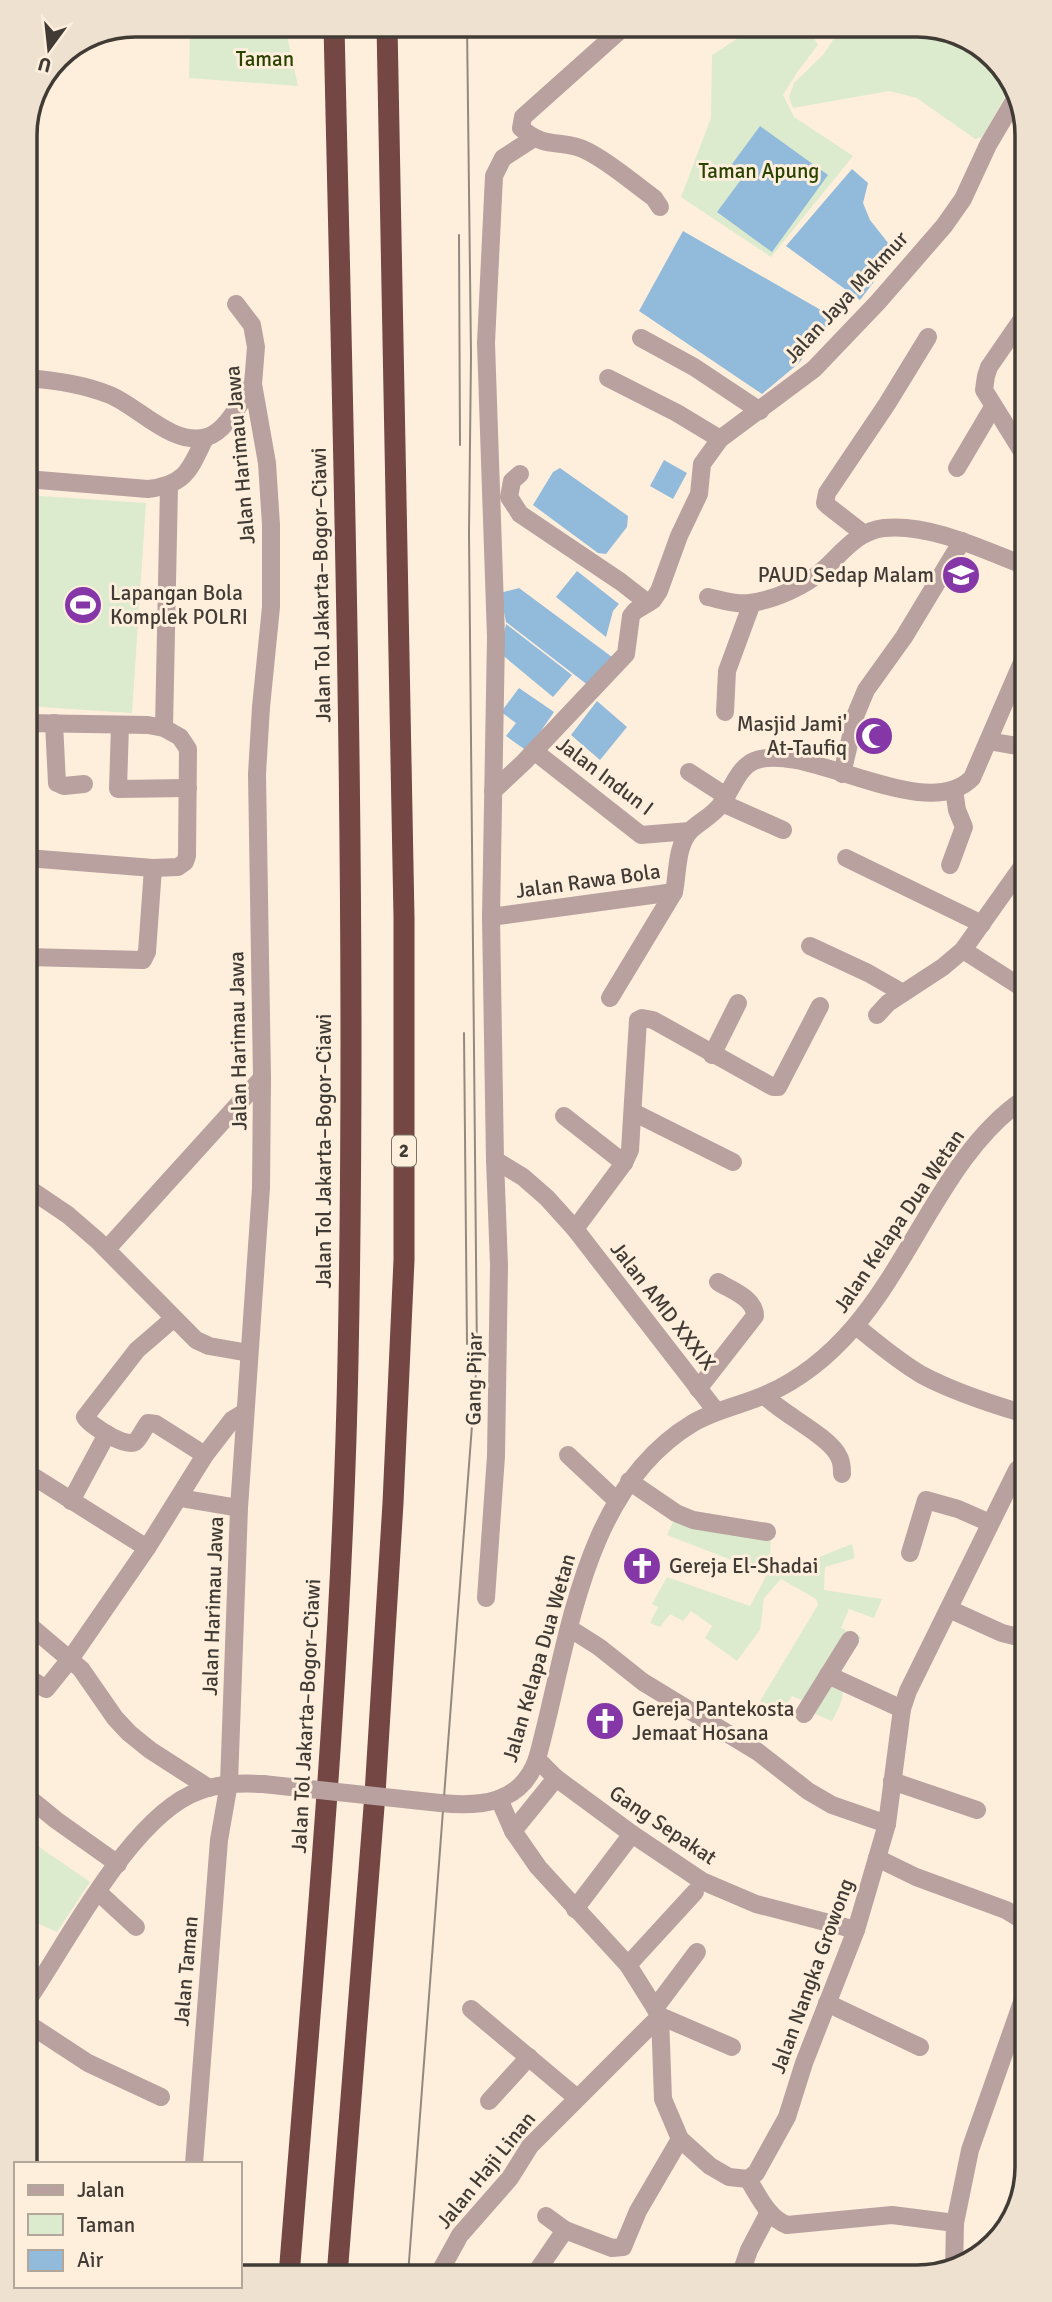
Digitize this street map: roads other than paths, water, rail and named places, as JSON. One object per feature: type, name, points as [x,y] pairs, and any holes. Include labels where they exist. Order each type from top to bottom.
[{"type":"highway","name":"Jalan Tol Jakarta–Bogor–Ciawi","points":[[290,2265],[331,1745],[348,1360],[348,636],[334,37]]},
{"type":"highway","name":"2","points":[[338,2265],[375,1794],[393,1517],[404,1260],[404,904],[387,37]]},
{"type":"street","points":[[613,37],[523,117],[521,128],[545,143],[564,144],[586,150],[654,198],[660,206]]},
{"type":"street","name":"Jalan Jaya Makmur","points":[[493,791],[625,654],[629,622],[635,611],[648,603],[659,591],[679,536],[699,494],[702,464],[720,439],[814,369],[878,302],[944,226],[963,199],[988,145],[1011,106]]},
{"type":"street","points":[[491,917],[496,637],[486,343],[492,198],[494,176],[499,163],[534,138]]},
{"type":"street","name":"Jalan Harimau Jawa","points":[[229,1783],[239,1508],[258,1246],[262,1078],[257,774],[271,607],[271,525],[267,463],[253,384],[256,346],[252,325],[236,304]]},
{"type":"street","points":[[1015,329],[989,366],[985,383],[990,402],[1015,439]]},
{"type":"street","points":[[864,534],[825,503],[827,493],[928,337]]},
{"type":"street","points":[[641,338],[694,367],[760,411]]},
{"type":"street","points":[[608,378],[677,413],[720,439]]},
{"type":"street","points":[[37,379],[83,385],[113,396],[159,427],[182,436],[205,438],[224,424],[253,384]]},
{"type":"street","points":[[957,468],[990,402]]},
{"type":"street","points":[[37,480],[149,489],[169,487],[183,477],[192,465],[205,438]]},
{"type":"street","points":[[520,474],[512,481],[509,497],[520,514],[648,603]]},
{"type":"street","points":[[164,728],[169,487]]},
{"type":"street","points":[[708,597],[736,603],[752,603],[795,588],[810,580],[864,534],[885,528],[911,528],[962,541],[1015,562]]},
{"type":"street","points":[[842,774],[856,714],[866,690],[904,637],[962,541]]},
{"type":"street","points":[[724,712],[727,671],[752,603]]},
{"type":"street","points":[[690,831],[705,821],[724,800],[744,768],[762,759],[799,761],[904,789],[939,792],[954,790],[971,778],[1015,679]]},
{"type":"street","points":[[37,723],[164,728],[185,741],[188,789],[187,856],[185,862],[178,867],[153,868],[37,859]]},
{"type":"street","points":[[54,723],[57,783],[64,786],[84,785]]},
{"type":"street","points":[[120,725],[118,789],[188,789]]},
{"type":"street","points":[[988,741],[1015,746]]},
{"type":"street","name":"Jalan Indun I","points":[[534,751],[641,835],[690,831]]},
{"type":"street","points":[[689,772],[724,800],[783,830]]},
{"type":"street","points":[[950,865],[964,824],[957,810],[954,790]]},
{"type":"street","name":"Jalan Rawa Bola","points":[[495,1160],[491,917],[662,896],[674,892],[681,848],[690,831]]},
{"type":"street","points":[[846,858],[982,924]]},
{"type":"street","points":[[37,960],[143,960],[147,952],[153,868]]},
{"type":"street","points":[[877,1015],[888,1003],[943,967],[962,950],[1015,876]]},
{"type":"street","points":[[1007,886],[1015,890]]},
{"type":"street","points":[[610,998],[674,892]]},
{"type":"street","points":[[810,946],[869,973],[903,993]]},
{"type":"street","points":[[962,950],[1015,983]]},
{"type":"street","points":[[712,1055],[738,1003]]},
{"type":"street","points":[[575,1229],[624,1163],[630,1150],[638,1020],[653,1020],[712,1055],[773,1087],[778,1087],[820,1006]]},
{"type":"street","points":[[107,1250],[262,1078]]},
{"type":"street","name":"Jalan Kelapa Dua Wetan","points":[[37,1986],[98,1892],[149,1824],[163,1811],[197,1791],[229,1783],[263,1784],[474,1806],[499,1799],[528,1778],[537,1759],[569,1628],[599,1537],[616,1500],[629,1481],[666,1442],[716,1411],[765,1395],[816,1365],[856,1326],[903,1260],[964,1161],[989,1131],[1015,1107]]},
{"type":"street","points":[[634,1112],[733,1162]]},
{"type":"street","points":[[564,1116],[624,1163]]},
{"type":"street","name":"Jalan AMD XXXIX","points":[[495,1160],[534,1185],[575,1229],[716,1411]]},
{"type":"street","name":"Gang Pijar","points":[[486,1598],[496,1431],[499,1265],[495,1160]]},
{"type":"street","points":[[37,1194],[68,1215],[107,1250],[196,1340],[209,1346],[249,1353]]},
{"type":"street","points":[[698,1389],[755,1316],[755,1310],[746,1298],[718,1282]]},
{"type":"street","points":[[173,1319],[136,1350],[86,1414],[87,1421],[107,1434],[132,1443],[145,1426],[152,1423],[205,1455]]},
{"type":"street","points":[[856,1326],[903,1363],[925,1376],[1015,1411]]},
{"type":"street","points":[[765,1395],[775,1406],[826,1442],[838,1454],[842,1474]]},
{"type":"street","points":[[37,1683],[46,1689],[71,1658],[147,1548],[205,1455],[232,1420],[245,1412]]},
{"type":"street","points":[[71,1501],[107,1434]]},
{"type":"street","points":[[568,1455],[616,1500]]},
{"type":"street","name":"Jalan Nangka Growong","points":[[748,2179],[756,2173],[787,2117],[804,2063],[856,1930],[887,1824],[902,1709],[913,1678],[1015,1474]]},
{"type":"street","points":[[37,1478],[147,1548]]},
{"type":"street","points":[[629,1481],[676,1513],[692,1520],[767,1532]]},
{"type":"street","points":[[180,1498],[239,1508]]},
{"type":"street","points":[[910,1553],[926,1500],[958,1509],[990,1523]]},
{"type":"street","points":[[948,1609],[1015,1636]]},
{"type":"street","points":[[569,1628],[599,1647],[643,1682],[758,1752],[808,1791],[832,1805],[887,1824]]},
{"type":"street","points":[[37,1631],[71,1658],[129,1733],[150,1751],[209,1788]]},
{"type":"street","points":[[804,1714],[850,1640]]},
{"type":"street","points":[[828,1675],[902,1709]]},
{"type":"street","name":"Gang Sepakat","points":[[537,1759],[556,1778],[632,1835],[705,1883],[756,1904],[856,1930]]},
{"type":"street","points":[[513,1831],[556,1778]]},
{"type":"street","points":[[892,1781],[977,1810]]},
{"type":"street","name":"Jalan Taman","points":[[194,2162],[219,1840],[229,1783]]},
{"type":"street","points":[[499,1799],[513,1831],[538,1867],[628,1965],[658,2012],[663,2099],[680,2139],[710,2166],[735,2180],[748,2179],[769,2212],[781,2223],[792,2226],[892,2214],[955,2222]]},
{"type":"street","points":[[37,1805],[118,1864]]},
{"type":"street","points":[[575,1909],[632,1835]]},
{"type":"street","points":[[877,1858],[916,1877],[1015,1916]]},
{"type":"street","points":[[98,1892],[136,1927]]},
{"type":"street","points":[[628,1965],[695,1892]]},
{"type":"street","points":[[658,2012],[697,1952]]},
{"type":"street","points":[[827,2003],[920,2047]]},
{"type":"street","points":[[471,2009],[577,2098]]},
{"type":"street","points":[[658,2012],[732,2047]]},
{"type":"street","name":"Jalan Haji Linan","points":[[444,2265],[460,2235],[504,2185],[530,2146],[658,2012]]},
{"type":"street","points":[[37,2030],[88,2063],[161,2097]]},
{"type":"street","points":[[954,2258],[955,2222],[970,2150],[1015,2043]]},
{"type":"street","points":[[489,2101],[529,2057]]},
{"type":"street","points":[[546,2216],[565,2230],[612,2248],[623,2246],[638,2211],[680,2139]]},
{"type":"street","points":[[744,2265],[769,2212]]},
{"type":"street","points":[[541,2265],[565,2230]]},
{"type":"water","points":[[760,126],[828,175],[772,252],[717,212],[740,181],[727,171]]},
{"type":"water","points":[[852,169],[868,183],[863,203],[870,220],[896,253],[860,300],[786,246]]},
{"type":"water","points":[[683,231],[833,317],[799,363],[762,394],[639,311]]},
{"type":"water","points":[[664,460],[687,473],[673,499],[650,486]]},
{"type":"water","points":[[560,468],[628,516],[627,527],[606,554],[598,553],[533,505],[553,472]]},
{"type":"water","points":[[577,571],[619,604],[613,611],[606,637],[556,597]]},
{"type":"water","points":[[519,588],[612,657],[589,686],[506,622],[500,593]]},
{"type":"water","points":[[506,624],[572,675],[553,697],[500,653]]},
{"type":"water","points":[[519,688],[554,712],[527,751],[506,736],[516,723],[501,712]]},
{"type":"water","points":[[597,701],[627,727],[600,760],[571,735]]},
{"type":"tram line","points":[[409,2265],[477,1359],[467,37]]},
{"type":"tram line","points":[[459,235],[460,445]]},
{"type":"tram line","points":[[464,1033],[467,1344]]},
{"type":"place","name":"PAUD Sedap Malam","points":[[961,575]]},
{"type":"place","name":"Lapangan Bola Komplek POLRI","points":[[83,605]]},
{"type":"place","name":"Masjid Jami' At-Taufiq","points":[[874,736]]},
{"type":"place","name":"Gereja El-Shadai","points":[[642,1566]]},
{"type":"place","name":"Gereja Pantekosta Jemaat Hosana","points":[[605,1721]]},
{"type":"park label","name":"Taman","points":[[265,59]]},
{"type":"park label","name":"Taman Apung","points":[[759,171]]}]
